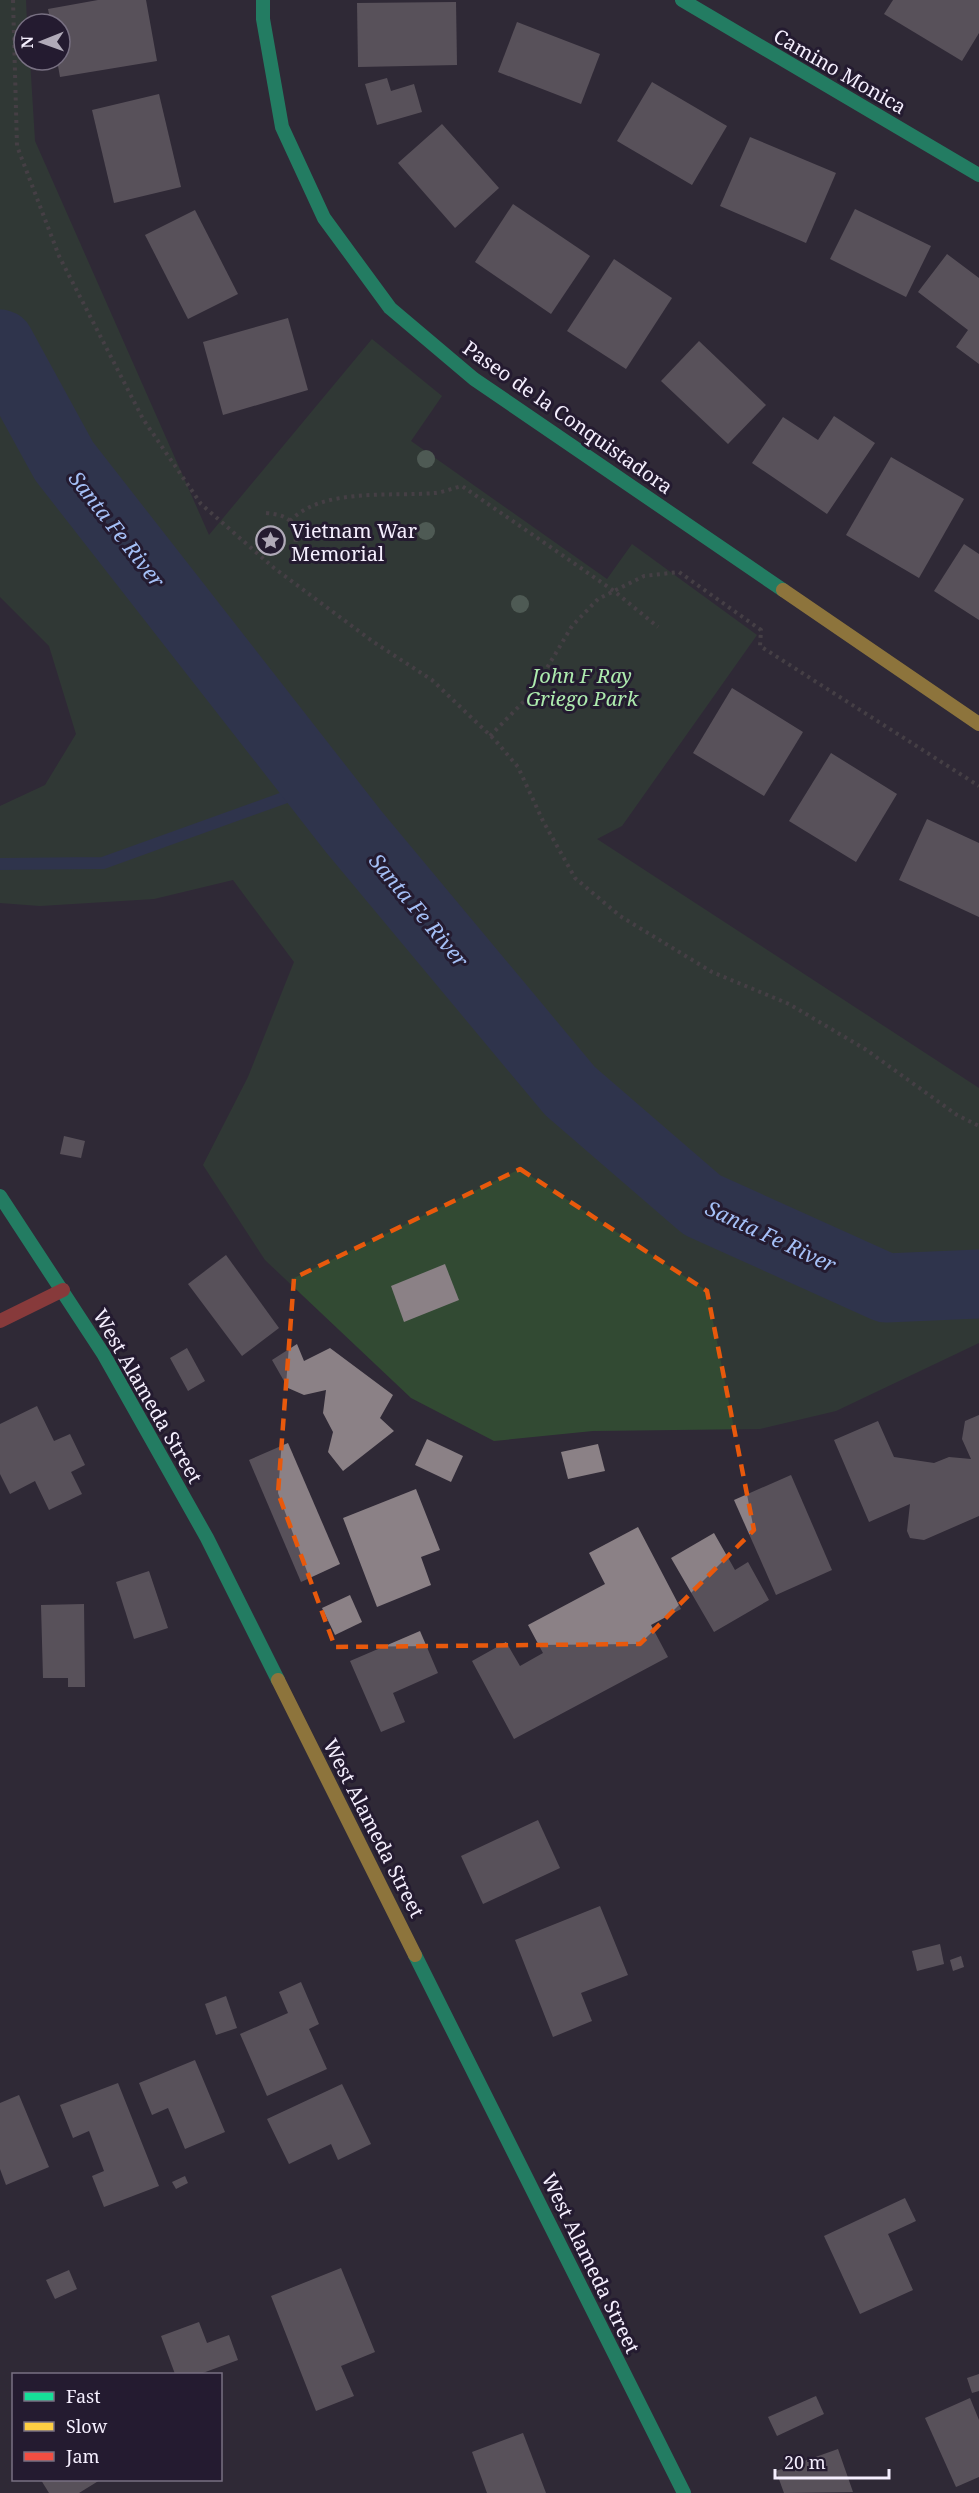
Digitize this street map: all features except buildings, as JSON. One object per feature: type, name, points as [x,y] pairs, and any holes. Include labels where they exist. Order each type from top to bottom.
[{"type":"street","name":"Paseo de la Conquistadora","points":[[263,0],[263,19],[282,127],[324,218],[390,308],[474,379],[979,724]]},
{"type":"street","name":"Camino Monica","points":[[682,0],[979,175]]},
{"type":"street","name":"West Alameda Street","points":[[0,1196],[63,1290],[133,1404],[212,1548],[684,2493]]},
{"type":"street","points":[[0,1321],[63,1290]]},
{"type":"path","points":[[13,0],[17,146],[59,256],[143,419],[201,504],[274,568],[372,641],[432,680],[490,736],[518,767],[543,821],[575,878],[620,916],[712,972],[789,1004],[855,1043],[957,1115],[979,1126]]},
{"type":"path","points":[[290,521],[319,504],[363,495],[436,492],[462,486],[614,591],[658,627]]},
{"type":"path","points":[[266,513],[279,514],[290,521],[297,532],[295,549]]},
{"type":"path","points":[[490,736],[532,693],[572,626],[598,599],[644,576],[679,572],[761,630],[760,646],[979,786]]},
{"type":"highlighted area","points":[[520,1169],[707,1291],[754,1530],[640,1644],[335,1647],[278,1493],[294,1278]]},
{"type":"green space","name":"John F Ray Griego Park","points":[[0,0],[26,0],[26,12],[12,12],[12,72],[31,72],[35,141],[209,535],[372,339],[442,396],[411,441],[607,579],[632,544],[757,635],[622,826],[597,839],[979,1088],[979,1343],[836,1411],[760,1429],[593,1431],[494,1441],[411,1398],[265,1260],[203,1165],[248,1077],[294,962],[233,880],[154,899],[40,906],[0,903],[0,806],[45,785],[76,734],[49,646],[0,597]]},
{"type":"waterway","name":"Santa Fe River","points":[[0,344],[64,461],[354,832],[570,1091],[702,1205],[886,1288],[979,1284]]},
{"type":"waterway","points":[[0,864],[103,863],[317,786]]},
{"type":"traffic: fast","points":[[263,0],[263,19],[282,127],[324,218],[390,308],[474,379],[783,590]]},
{"type":"traffic: fast","points":[[682,0],[979,175]]},
{"type":"traffic: fast","points":[[0,1196],[104,1355],[207,1538],[278,1680]]},
{"type":"traffic: fast","points":[[415,1955],[684,2493]]},
{"type":"traffic: slow","points":[[783,590],[979,724]]},
{"type":"traffic: slow","points":[[278,1680],[415,1955]]},
{"type":"traffic: jam","points":[[0,1321],[63,1290]]},
{"type":"place","name":"Vietnam War Memorial","points":[[270,541]]}]
